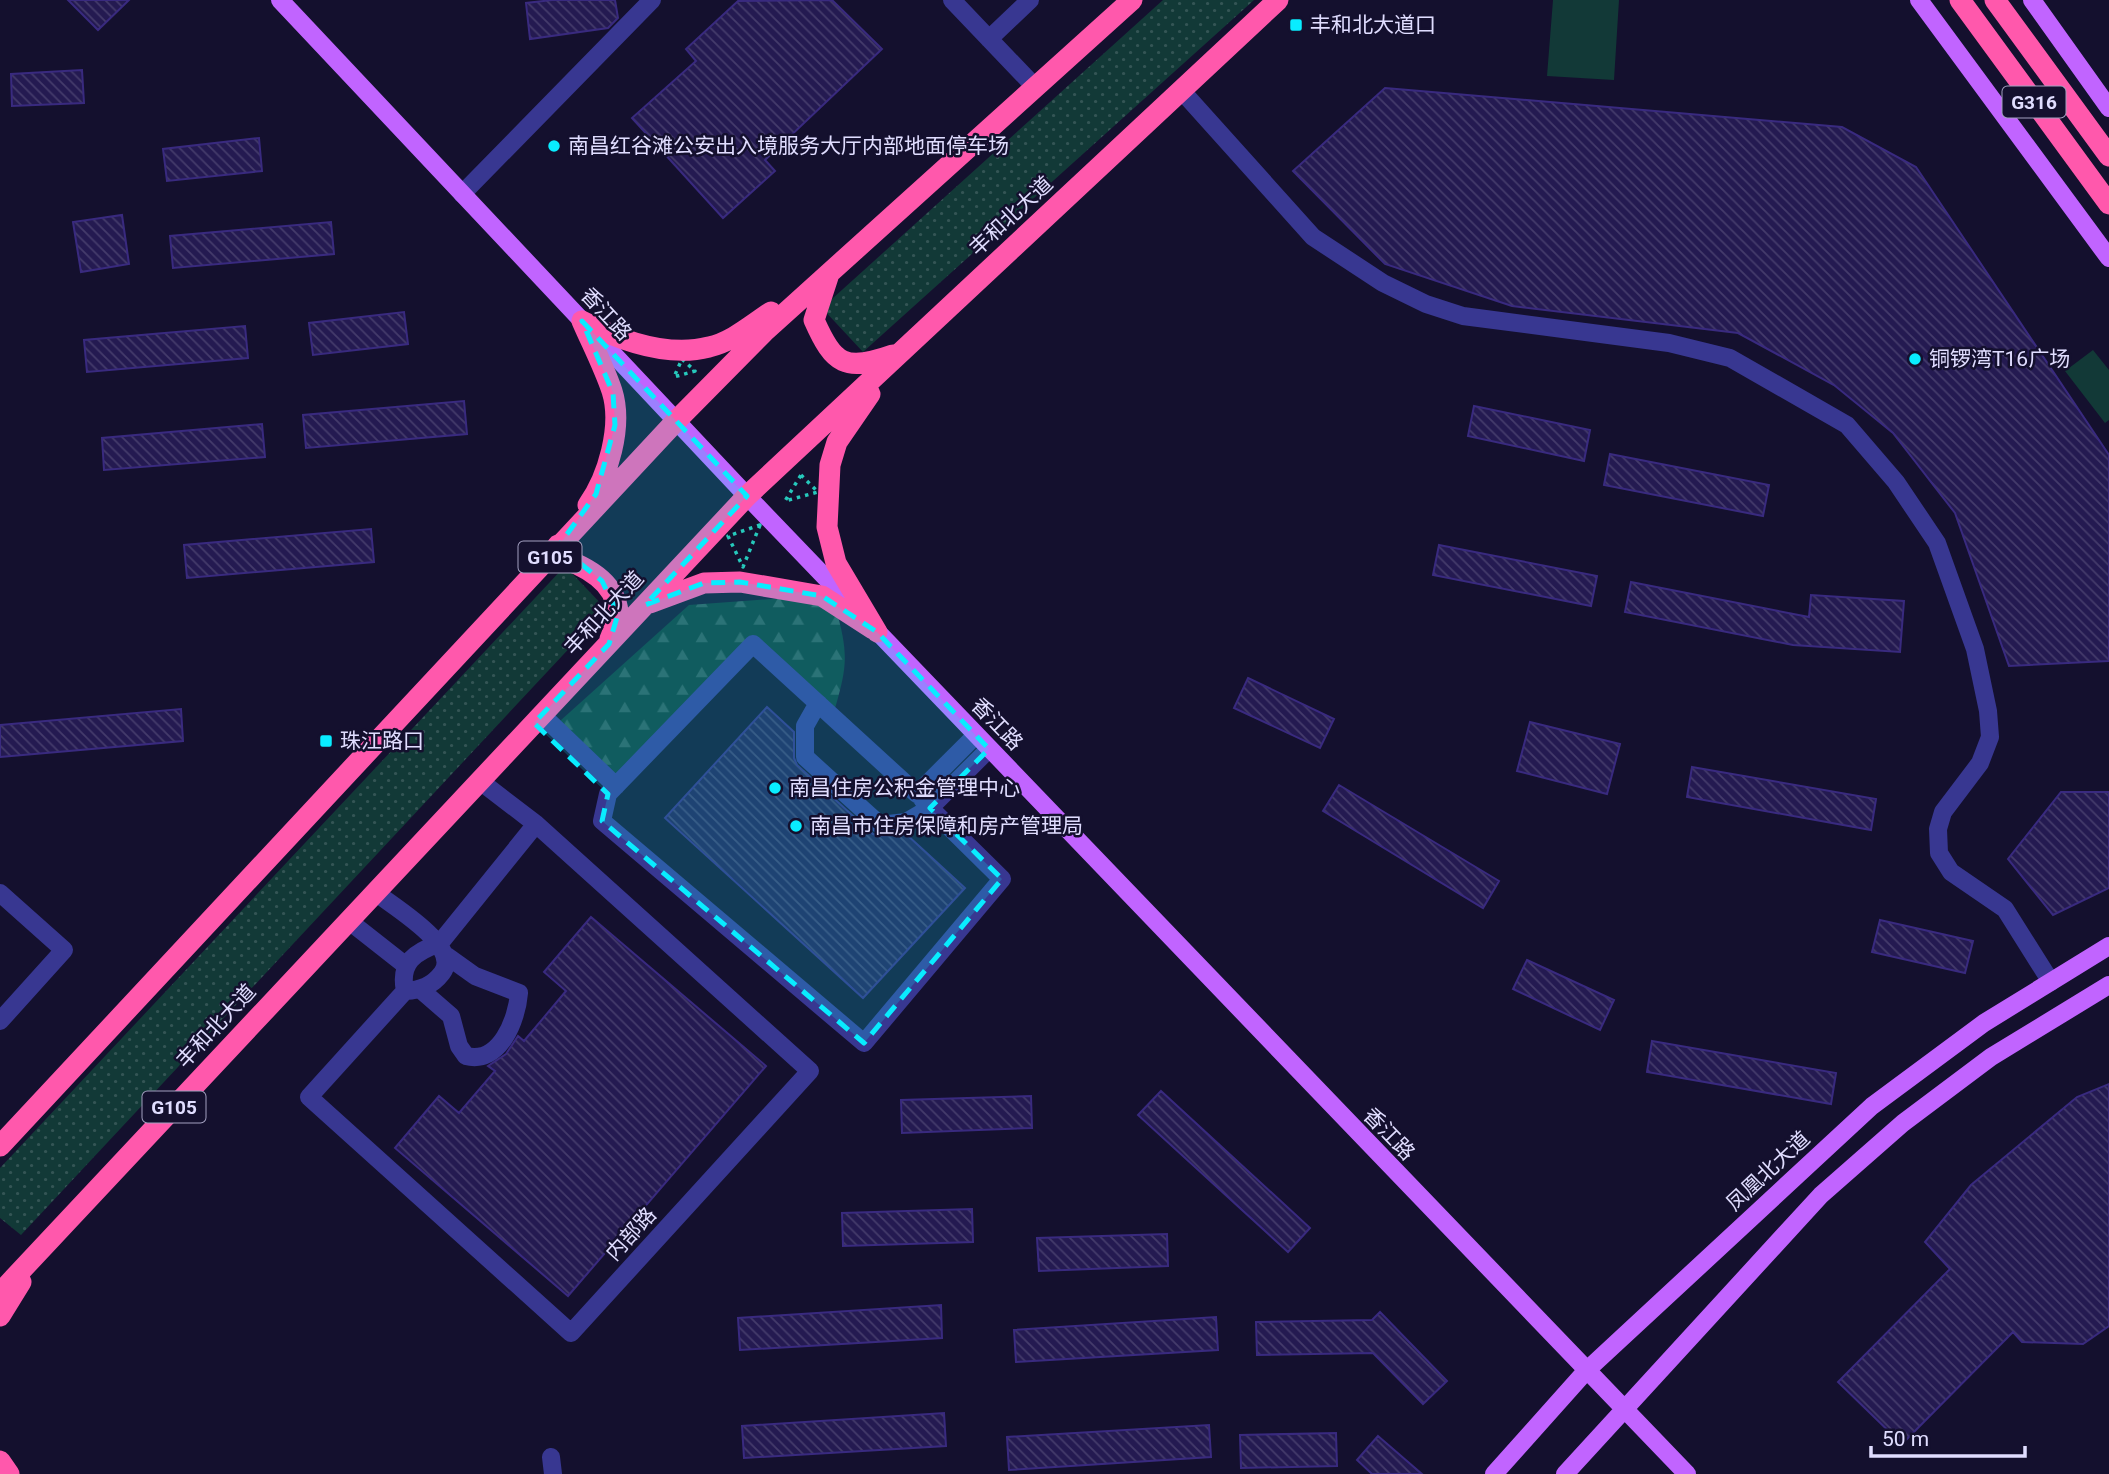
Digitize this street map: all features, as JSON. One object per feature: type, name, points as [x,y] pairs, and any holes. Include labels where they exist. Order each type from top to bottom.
[{"type":"highway","name":"G105","points":[[0,1146],[676,421],[764,332],[1132,0]]},
{"type":"highway","name":"丰和北大道","points":[[0,1293],[747,496],[1278,0]]},
{"type":"highway","name":"G316","points":[[1960,0],[2109,204]]},
{"type":"highway","name":"G316","points":[[1995,0],[2109,156]]},
{"type":"highway","points":[[582,321],[611,336],[641,344],[673,350],[708,348],[731,339],[830,272]]},
{"type":"highway","points":[[830,272],[818,299],[814,320],[826,346],[836,358],[866,365],[901,353]]},
{"type":"highway","points":[[582,321],[613,393],[615,425],[611,450],[596,494],[552,555],[581,564],[601,581],[613,596],[618,614],[609,644]]},
{"type":"highway","points":[[877,632],[836,563],[827,527],[830,465],[836,442],[901,353]]},
{"type":"highway","points":[[645,605],[704,583],[740,582],[822,596],[877,632]]},
{"type":"highway","points":[[0,1270],[41,1249]]},
{"type":"highway","points":[[0,1316],[41,1249]]},
{"type":"highway","points":[[0,1461],[9,1474]]},
{"type":"main road","name":"香江路","points":[[280,0],[747,496],[1688,1474]]},
{"type":"main road","points":[[1919,0],[2109,258]]},
{"type":"main road","points":[[2032,0],[2109,108]]},
{"type":"main road","name":"凤凰北大道","points":[[1494,1474],[1586,1371],[1872,1106],[1984,1023],[2109,946]]},
{"type":"main road","points":[[1565,1474],[1821,1195],[1903,1123],[1992,1057],[2109,985]]},
{"type":"street","points":[[462,194],[652,0]]},
{"type":"street","points":[[952,0],[1035,87]]},
{"type":"street","points":[[989,39],[1030,0]]},
{"type":"street","points":[[1181,90],[1313,237],[1383,283],[1426,304],[1463,316],[1669,343],[1730,358],[1847,425],[1896,482],[1937,543],[1975,649],[1988,711],[1990,737],[1980,763],[1943,812],[1938,829],[1939,853],[1951,872],[2005,909],[2051,982]]},
{"type":"street","points":[[753,644],[818,703],[917,794],[1002,879],[864,1043],[602,821],[612,790],[753,644]]},
{"type":"street","points":[[818,703],[805,726],[805,757],[880,825],[906,821],[930,808],[989,749]]},
{"type":"street","points":[[538,719],[612,790]]},
{"type":"street","points":[[917,794],[976,735]]},
{"type":"street","name":"内部路","points":[[413,990],[309,1097],[571,1334],[810,1071],[536,824],[480,781]]},
{"type":"street","points":[[413,990],[436,981],[447,967],[444,950],[536,824]]},
{"type":"street","points":[[376,892],[475,976],[519,993],[516,1017],[500,1045],[486,1055],[466,1056],[459,1046],[451,1016],[413,990],[402,979],[405,965],[417,951],[444,950]]},
{"type":"street","points":[[0,893],[64,950],[0,1021]]},
{"type":"street","points":[[349,921],[405,965]]},
{"type":"path","points":[[801,475],[818,492],[807,495],[785,501],[801,475]]},
{"type":"path","points":[[760,525],[751,546],[743,567],[728,536],[760,525]]},
{"type":"highlighted area","points":[[582,321],[747,496],[645,605],[704,583],[740,582],[822,596],[877,632],[989,749],[930,808],[1002,879],[864,1043],[602,821],[608,794],[534,723],[609,644],[618,614],[602,581],[581,564],[552,555],[596,494],[615,425],[613,393]]},
{"type":"green space","points":[[1163,0],[1254,0],[863,352],[822,308]]},
{"type":"green space","points":[[1553,0],[1619,0],[1614,80],[1547,76]]},
{"type":"green space","points":[[2093,350],[2109,370],[2109,420],[2105,423],[2065,371]]},
{"type":"green space","points":[[565,566],[606,609],[21,1235],[0,1218],[0,1168]]},
{"type":"green space","points":[[798,597],[836,609],[845,661],[834,712],[752,638],[620,781],[560,721],[689,605]]},
{"type":"building","points":[[68,0],[129,0],[98,30]]},
{"type":"building","points":[[552,0],[615,0],[618,18],[608,28],[530,39],[526,3]]},
{"type":"building","points":[[832,0],[882,49],[765,160],[775,171],[723,218],[632,118],[696,61],[686,49],[738,1]]},
{"type":"building","points":[[82,70],[84,103],[12,106],[11,74]]},
{"type":"building","name":"铜锣湾T16广场","points":[[1385,88],[1842,127],[1916,167],[2109,455],[2109,661],[2009,666],[1955,513],[1893,433],[1834,385],[1738,333],[1512,306],[1385,264],[1293,171]]},
{"type":"building","points":[[259,138],[262,171],[167,181],[163,149]]},
{"type":"building","points":[[122,215],[129,264],[81,272],[73,222]]},
{"type":"building","points":[[331,222],[334,254],[173,268],[170,236]]},
{"type":"building","points":[[404,312],[408,344],[313,355],[309,323]]},
{"type":"building","points":[[245,326],[248,358],[87,372],[84,340]]},
{"type":"building","points":[[464,401],[467,434],[306,448],[303,415]]},
{"type":"building","points":[[1474,406],[1590,430],[1584,461],[1468,436]]},
{"type":"building","points":[[262,424],[265,457],[104,470],[102,438]]},
{"type":"building","points":[[1610,454],[1769,485],[1763,516],[1604,485]]},
{"type":"building","points":[[371,529],[374,562],[187,578],[184,545]]},
{"type":"building","points":[[1439,545],[1597,576],[1591,606],[1433,575]]},
{"type":"building","points":[[1631,582],[1809,617],[1811,595],[1904,601],[1900,652],[1793,645],[1625,612]]},
{"type":"building","points":[[1248,678],[1334,719],[1320,748],[1234,708]]},
{"type":"building","points":[[767,707],[794,732],[794,758],[797,765],[873,834],[906,834],[965,888],[863,998],[665,818]]},
{"type":"building","points":[[181,709],[183,741],[0,757],[0,725]]},
{"type":"building","points":[[1530,722],[1620,744],[1607,794],[1517,771]]},
{"type":"building","points":[[1692,767],[1876,799],[1871,830],[1687,797]]},
{"type":"building","points":[[1339,785],[1499,881],[1483,908],[1323,811]]},
{"type":"building","points":[[2061,792],[2109,792],[2109,888],[2053,915],[2008,859]]},
{"type":"building","points":[[591,917],[766,1066],[568,1296],[395,1148],[439,1096],[459,1113],[495,1071],[488,1066],[506,1054],[518,1036],[524,1041],[566,991],[544,972]]},
{"type":"building","points":[[1880,920],[1973,941],[1965,973],[1872,952]]},
{"type":"building","points":[[1527,960],[1614,1000],[1600,1030],[1513,989]]},
{"type":"building","points":[[1652,1041],[1836,1073],[1831,1104],[1647,1072]]},
{"type":"building","points":[[2109,1084],[2109,1326],[2083,1344],[2022,1342],[2013,1332],[1902,1444],[1838,1382],[1950,1269],[1925,1242],[1971,1185],[2077,1097]]},
{"type":"building","points":[[1161,1091],[1310,1228],[1288,1252],[1138,1115]]},
{"type":"building","points":[[1031,1096],[1032,1128],[902,1133],[901,1100]]},
{"type":"building","points":[[972,1209],[973,1242],[843,1246],[842,1213]]},
{"type":"building","points":[[1167,1234],[1168,1266],[1039,1271],[1037,1238]]},
{"type":"building","points":[[941,1305],[942,1338],[740,1350],[738,1318]]},
{"type":"building","points":[[1380,1312],[1447,1381],[1423,1404],[1373,1353],[1257,1355],[1256,1322],[1372,1320]]},
{"type":"building","points":[[1216,1317],[1218,1350],[1016,1362],[1014,1330]]},
{"type":"building","points":[[944,1413],[946,1446],[744,1458],[742,1426]]},
{"type":"building","points":[[1209,1425],[1211,1457],[1009,1470],[1007,1437]]},
{"type":"building","points":[[1336,1433],[1337,1466],[1241,1468],[1240,1435]]},
{"type":"building","points":[[1378,1436],[1422,1474],[1372,1474],[1357,1460]]},
{"type":"place","name":"丰和北大道口","points":[[1296,25]]},
{"type":"place","name":"南昌红谷滩公安出入境服务大厅内部地面停车场","points":[[554,146]]},
{"type":"place","name":"铜锣湾T16广场","points":[[1915,359]]},
{"type":"place","name":"珠江路口","points":[[326,741]]},
{"type":"place","name":"南昌住房公积金管理中心","points":[[775,788]]},
{"type":"place","name":"南昌市住房保障和房产管理局","points":[[796,826]]}]
